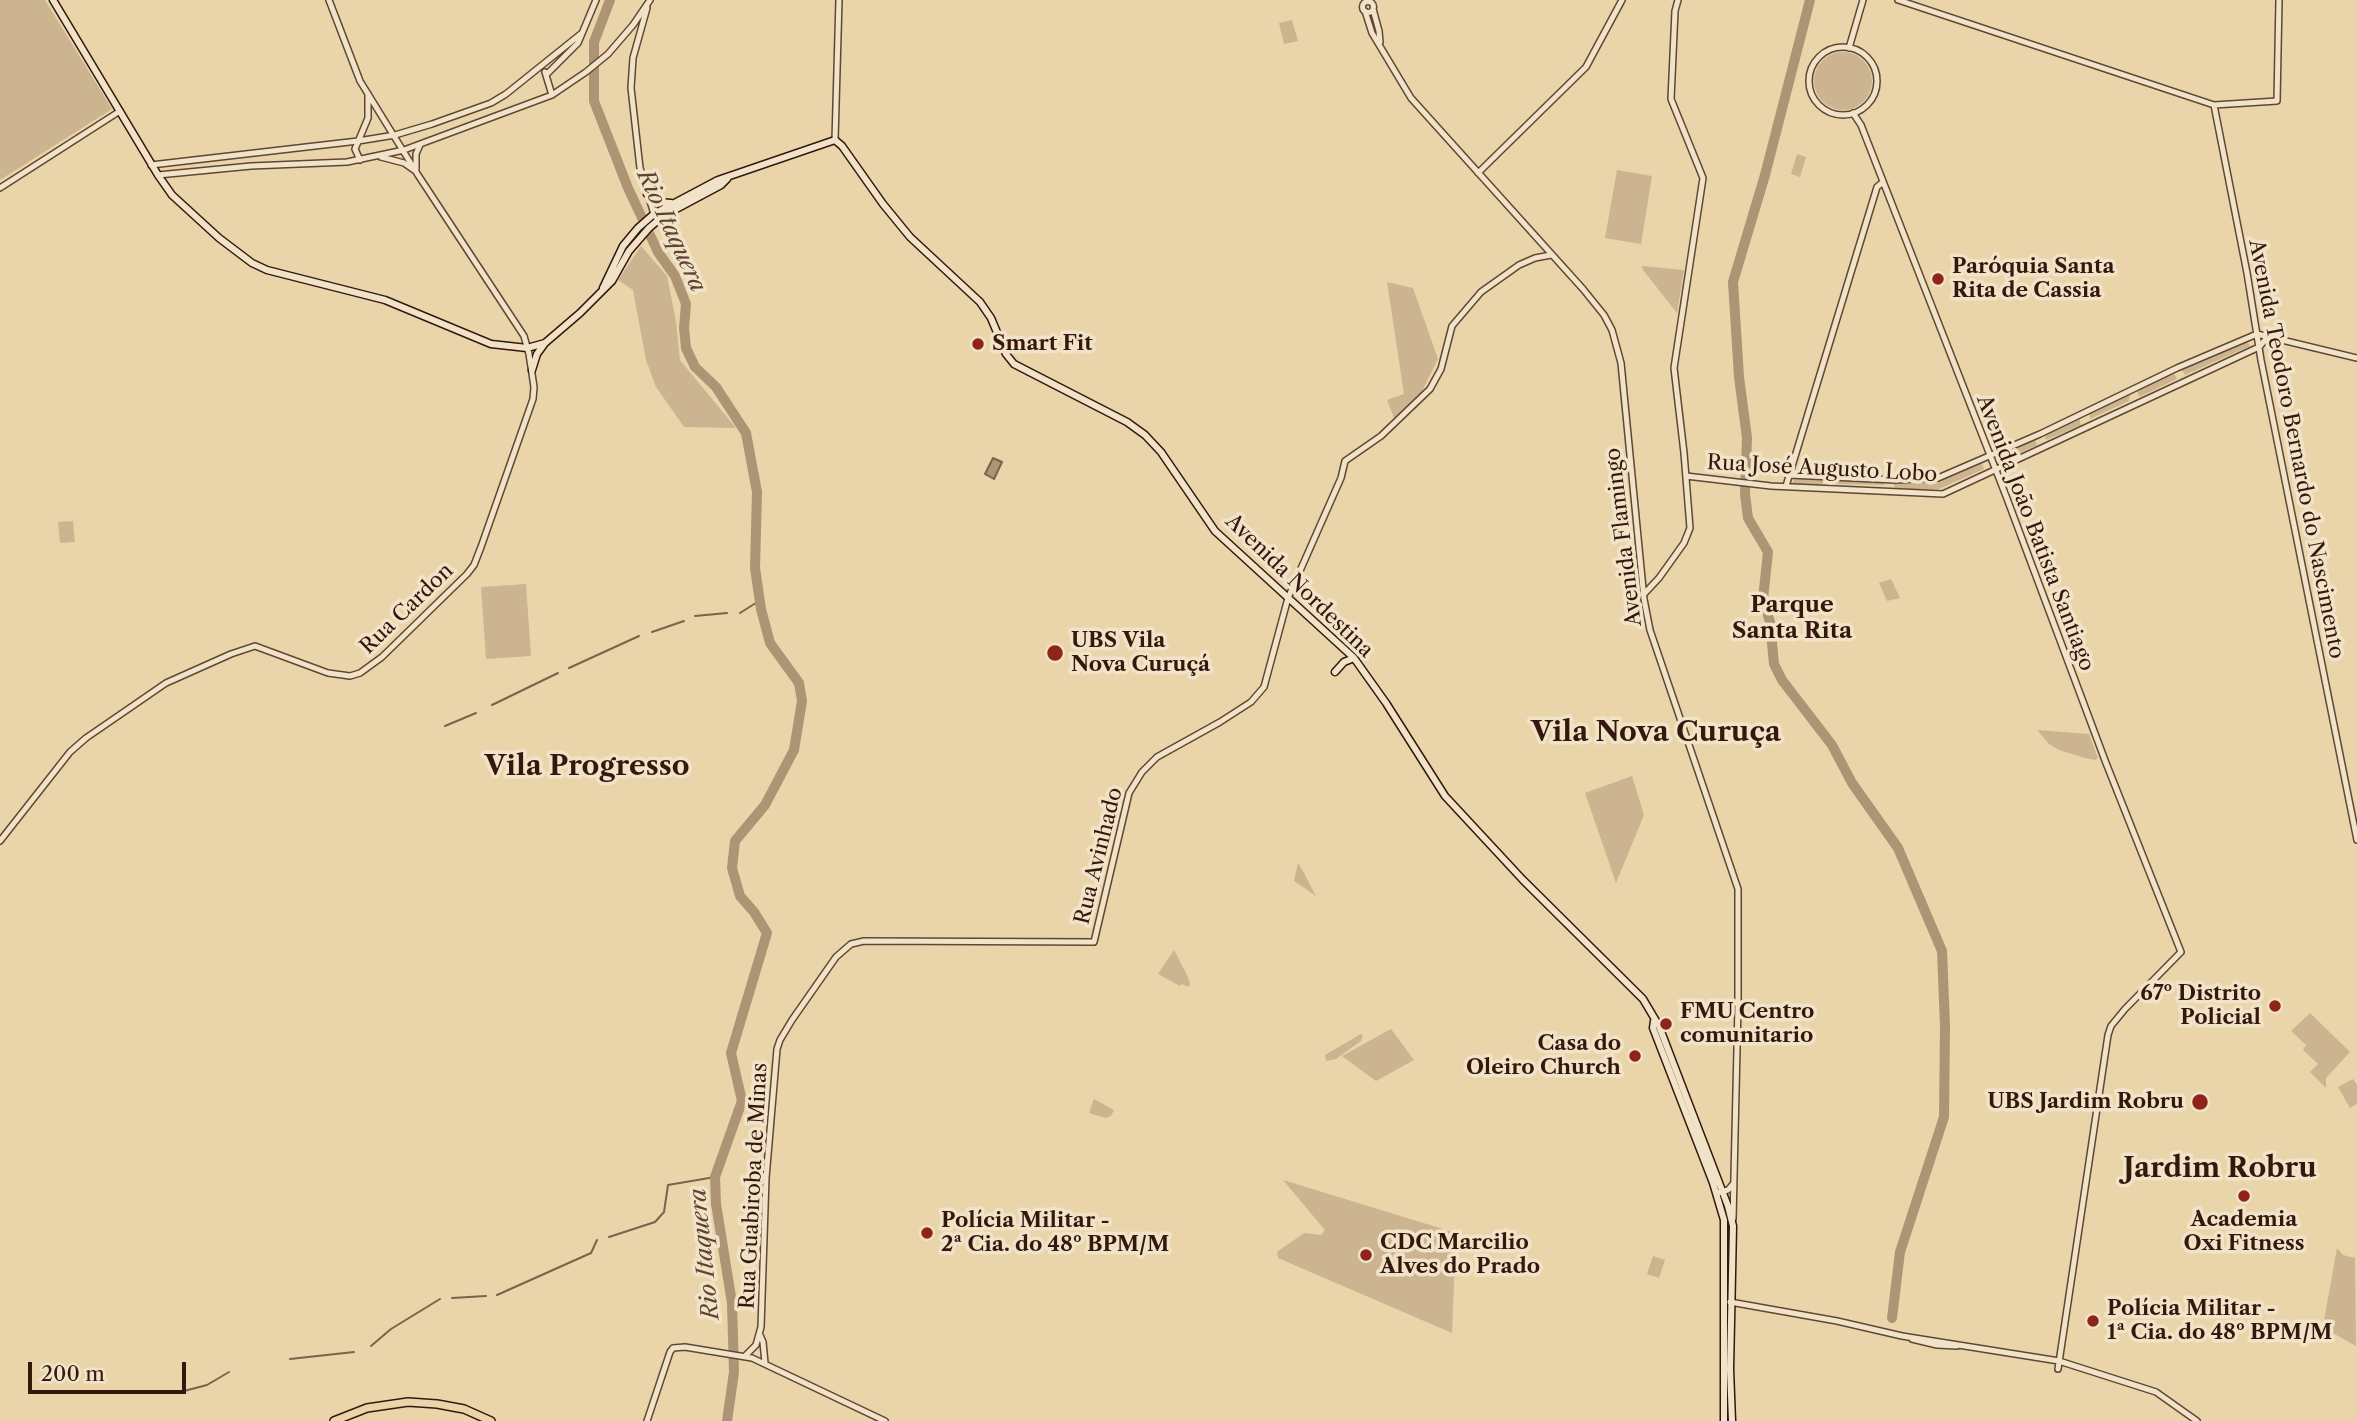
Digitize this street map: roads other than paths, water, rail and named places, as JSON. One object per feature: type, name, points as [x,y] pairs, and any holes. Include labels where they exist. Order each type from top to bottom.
[{"type":"main road","points":[[53,0],[151,165],[172,195],[258,266],[384,300],[482,341],[527,348],[545,343]]},
{"type":"main road","points":[[532,370],[537,354],[545,343],[580,313],[603,288],[615,261],[653,219],[673,203],[718,180],[835,139]]},
{"type":"main road","name":"Avenida Nordestina","points":[[835,139],[910,237],[980,302],[991,318],[1006,354],[1014,364],[1140,430],[1160,452],[1215,531],[1354,658],[1445,796],[1522,880],[1643,999],[1659,1026],[1733,1226],[1732,1421]]},
{"type":"main road","points":[[653,219],[721,185],[728,178]]},
{"type":"main road","points":[[646,194],[657,202],[673,203]]},
{"type":"main road","points":[[1335,672],[1344,662],[1354,658]]},
{"type":"main road","name":"Avenida Nordestina","points":[[1720,1192],[1724,1220],[1724,1421]]},
{"type":"main road","points":[[334,1421],[367,1408],[408,1402],[464,1409],[491,1421]]},
{"type":"street","name":"Rua Cardon","points":[[0,841],[70,752],[92,733],[171,680],[255,646],[340,676],[360,673],[382,657],[474,565],[533,400],[532,370],[524,336],[368,94],[355,70],[329,0]]},
{"type":"street","points":[[546,75],[575,47],[597,0]]},
{"type":"street","points":[[835,139],[839,0]]},
{"type":"street","points":[[1354,0],[1363,6],[1373,9],[1372,3],[1363,6]]},
{"type":"street","points":[[1478,173],[1586,67],[1622,0]]},
{"type":"street","points":[[1644,594],[1659,578],[1689,533],[1690,513],[1674,369],[1703,178],[1671,99],[1675,11],[1678,0]]},
{"type":"street","points":[[1849,48],[1863,0]]},
{"type":"street","points":[[1898,0],[2214,105],[2277,101],[2279,0]]},
{"type":"street","points":[[158,175],[360,160],[404,150],[552,95],[608,54],[649,2]]},
{"type":"street","points":[[649,2],[636,44],[631,88],[636,139],[653,219]]},
{"type":"street","name":"Avenida Flamingo","points":[[1363,6],[1373,33],[1411,98],[1605,315],[1615,342],[1621,363],[1650,630],[1738,890],[1733,1226]]},
{"type":"street","name":"Avenida Flamingo","points":[[1373,9],[1380,42]]},
{"type":"street","points":[[151,165],[395,135],[491,103],[543,66],[582,33]]},
{"type":"street","points":[[1849,48],[1857,50],[1869,60],[1876,74],[1874,94],[1864,107],[1841,115],[1824,109],[1815,101],[1809,86],[1811,68],[1816,60],[1831,49],[1849,48]]},
{"type":"street","points":[[543,66],[552,95]]},
{"type":"street","points":[[360,160],[355,151],[368,118],[368,94]]},
{"type":"street","name":"Avenida Teodoro Bernardo do Nascimento","points":[[2214,105],[2357,840]]},
{"type":"street","points":[[1861,125],[1864,107]]},
{"type":"street","points":[[0,188],[120,111]]},
{"type":"street","name":"Avenida João Batista Santiago","points":[[1853,113],[1861,125],[1996,470],[2180,952],[2111,1026],[2108,1035],[2059,1361]]},
{"type":"street","points":[[418,175],[415,160],[420,144]]},
{"type":"street","points":[[378,157],[404,163],[418,175]]},
{"type":"street","points":[[1787,486],[1877,187],[1883,182]]},
{"type":"street","name":"Rua Avinhado","points":[[1094,942],[1127,799],[1134,782],[1157,757],[1220,722],[1259,694],[1270,672],[1288,598],[1346,461],[1381,436],[1430,389],[1441,369],[1452,326],[1481,292],[1518,265],[1552,255]]},
{"type":"street","points":[[2257,334],[2357,358]]},
{"type":"street","name":"Rua José Augusto Lobo","points":[[1790,475],[1895,480],[1938,478],[2257,334]]},
{"type":"street","points":[[2259,347],[2267,338]]},
{"type":"street","name":"Rua José Augusto Lobo","points":[[1686,476],[1748,484],[1943,494],[2259,347]]},
{"type":"street","name":"Rua Guabiroba de Minas","points":[[743,1355],[754,1347],[760,1335],[766,1178],[777,1049],[792,1020],[836,957],[851,944],[864,941],[1094,942]]},
{"type":"street","points":[[1720,1192],[1728,1190],[1733,1184]]},
{"type":"street","points":[[1724,1301],[1837,1321],[1937,1345],[1962,1345],[2059,1361],[2156,1392],[2197,1421]]},
{"type":"street","points":[[760,1335],[765,1363]]},
{"type":"street","points":[[647,1421],[671,1349],[685,1347],[743,1355],[765,1363],[885,1421]]},
{"type":"street","points":[[2058,1369],[2059,1361]]},
{"type":"waterway","name":"Rio Itaquera","points":[[610,0],[594,42],[594,101],[628,188],[658,252],[675,276],[686,304],[686,348],[695,367],[716,387],[746,433],[757,492],[755,568],[761,609],[770,643],[799,683],[802,701],[794,750],[765,805],[735,841],[732,868],[740,896],[767,933],[731,1053],[742,1101],[715,1177],[716,1204],[732,1303],[734,1372],[727,1421]]},
{"type":"waterway","points":[[1810,0],[1765,175],[1733,282],[1739,377],[1747,438],[1745,494],[1748,518],[1768,552],[1763,599],[1770,622],[1774,664],[1782,680],[1832,745],[1852,783],[1898,848],[1942,951],[1944,1117],[1900,1252],[1892,1318]]},
{"type":"waterway","points":[[740,613],[759,601]]},
{"type":"waterway","points":[[695,616],[727,613]]},
{"type":"waterway","points":[[652,632],[684,621]]},
{"type":"waterway","points":[[569,668],[639,636]]},
{"type":"waterway","points":[[492,705],[558,673]]},
{"type":"waterway","points":[[445,726],[476,713]]},
{"type":"waterway","points":[[609,1237],[655,1222],[664,1212],[668,1185],[715,1177]]},
{"type":"waterway","points":[[497,1295],[591,1253],[597,1240]]},
{"type":"waterway","points":[[452,1298],[486,1296]]},
{"type":"waterway","points":[[371,1346],[391,1329],[440,1299]]},
{"type":"waterway","points":[[290,1359],[354,1352]]},
{"type":"waterway","points":[[184,1391],[207,1385],[229,1372]]},
{"type":"place","name":"Paróquia Santa Rita de Cassia","points":[[1938,279]]},
{"type":"place","name":"Smart Fit","points":[[978,344]]},
{"type":"place","name":"UBS Vila Nova Curuçá","points":[[1055,653]]},
{"type":"place","name":"67º Distrito Policial","points":[[2275,1006]]},
{"type":"place","name":"FMU Centro comunitario","points":[[1666,1024]]},
{"type":"place","name":"Casa do Oleiro Church","points":[[1635,1056]]},
{"type":"place","name":"UBS Jardim Robru","points":[[2200,1102]]},
{"type":"place","name":"Academia Oxi Fitness","points":[[2244,1196]]},
{"type":"place","name":"Polícia Militar - 2ª Cia. do 48º BPM/M","points":[[927,1233]]},
{"type":"place","name":"CDC Marcilio Alves do Prado","points":[[1366,1255]]},
{"type":"place","name":"Polícia Militar - 1ª Cia. do 48º BPM/M","points":[[2093,1321]]},
{"type":"district","name":"Parque Santa Rita","points":[[1792,618]]},
{"type":"district","name":"Vila Nova Curuça","points":[[1656,733]]},
{"type":"district","name":"Vila Progresso","points":[[587,767]]},
{"type":"district","name":"Jardim Robru","points":[[2220,1169]]}]
